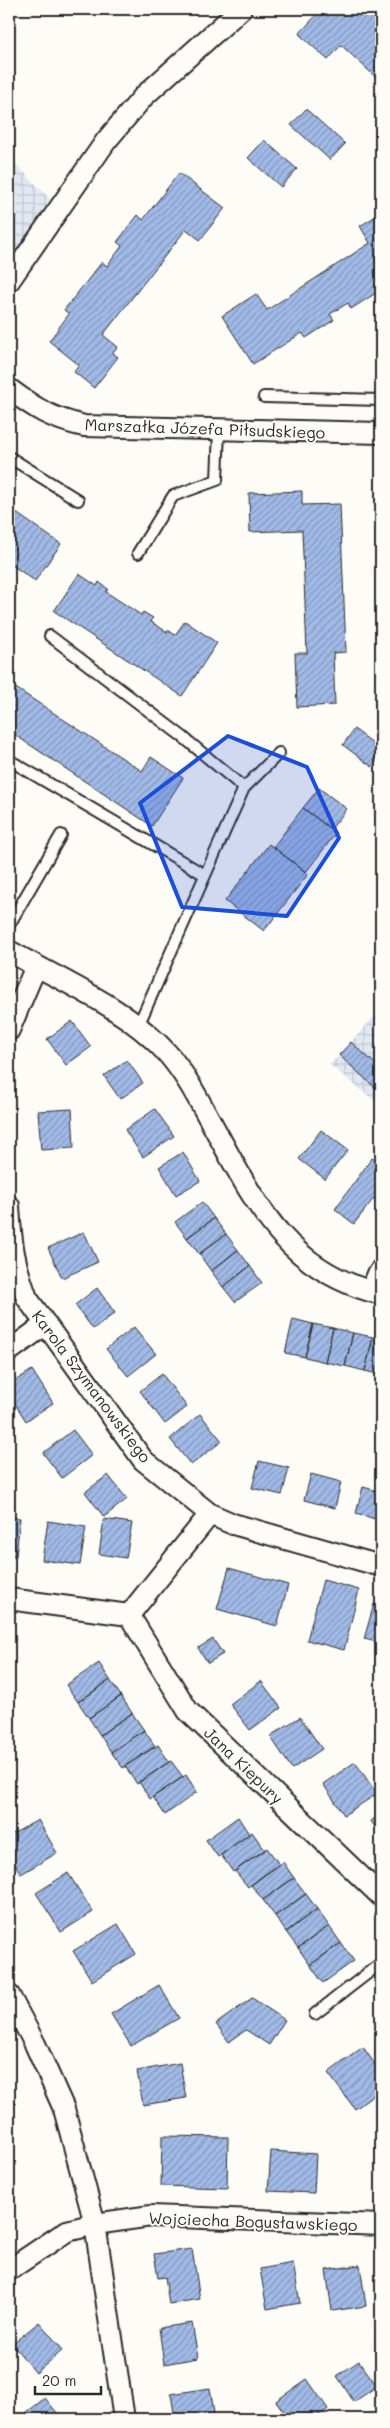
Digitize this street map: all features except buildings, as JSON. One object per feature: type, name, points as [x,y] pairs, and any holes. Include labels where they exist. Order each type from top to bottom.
[{"type":"street","points":[[9,281],[106,141],[144,96],[241,9]]},
{"type":"street","name":"Marszałka Józefa Piłsudskiego","points":[[9,389],[38,410],[57,419],[84,426],[381,433]]},
{"type":"street","points":[[9,951],[106,1005],[138,1026],[167,1053],[188,1080],[251,1194],[271,1225],[290,1246],[313,1264],[338,1279],[374,1292]]},
{"type":"street","points":[[9,1030],[36,966]]},
{"type":"street","name":"Karola Szymanowskiego","points":[[9,1206],[11,1244],[16,1268],[27,1298],[143,1460],[210,1514],[233,1524],[273,1537],[381,1566]]},
{"type":"street","points":[[9,1352],[46,1324]]},
{"type":"street","points":[[9,1599],[129,1615],[210,1514]]},
{"type":"street","name":"Jana Kiepury","points":[[129,1615],[188,1711],[381,1896]]},
{"type":"street","points":[[9,1995],[35,2044],[64,2108],[96,2224],[124,2419]]},
{"type":"street","name":"Wojciecha Bogusławskiego","points":[[9,2270],[68,2231],[96,2224],[151,2216],[381,2225]]},
{"type":"lane","points":[[264,397],[381,400]]},
{"type":"lane","points":[[138,553],[172,496],[217,480],[219,430]]},
{"type":"lane","points":[[9,457],[78,500]]},
{"type":"lane","points":[[50,636],[183,737],[244,788]]},
{"type":"lane","points":[[138,1026],[244,788],[279,753]]},
{"type":"lane","points":[[9,760],[205,876]]},
{"type":"lane","points":[[9,925],[61,835]]},
{"type":"lane","points":[[374,1292],[373,1273],[381,1261]]},
{"type":"lane","points":[[315,2014],[381,1963]]},
{"type":"highlighted area","points":[[228,736],[307,767],[339,838],[287,916],[182,907],[140,803]]},
{"type":"shaded area","points":[[9,157],[50,199],[9,271]]},
{"type":"shaded area","points":[[381,1009],[381,1106],[330,1065]]}]
